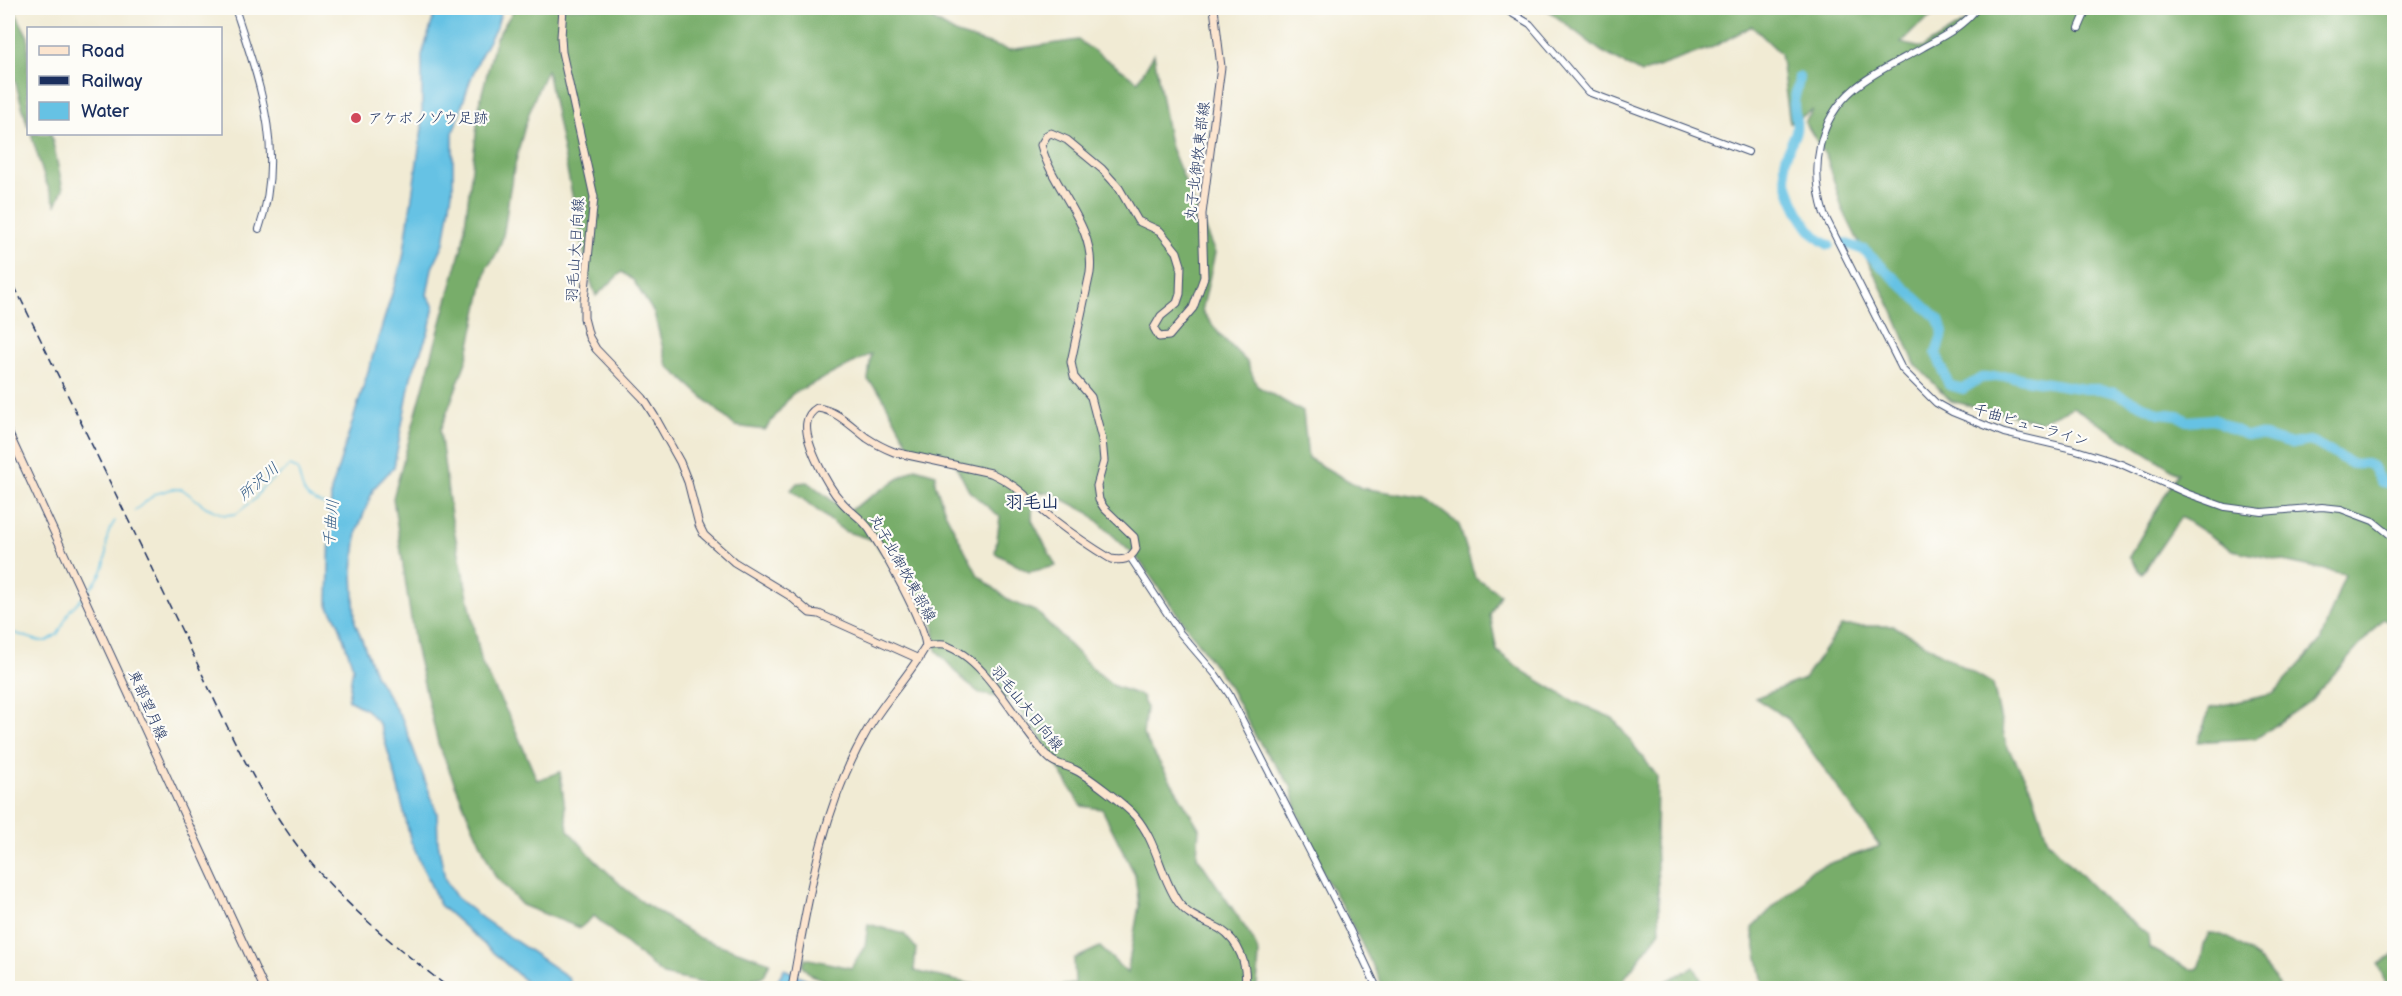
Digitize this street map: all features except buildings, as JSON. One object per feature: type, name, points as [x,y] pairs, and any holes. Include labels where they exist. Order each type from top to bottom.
[{"type":"main road","name":"羽毛山大日向線","points":[[563,8],[561,37],[567,80],[594,197],[584,301],[584,318],[589,337],[596,349],[643,398],[680,462],[704,535],[734,562],[790,596],[810,613],[819,614],[919,659]]},
{"type":"main road","name":"丸子北御牧東部線","points":[[792,988],[813,870],[849,766],[869,728],[926,646],[922,627],[872,532],[860,516],[841,502],[829,485],[807,436],[809,415],[817,408],[829,411],[880,446],[894,452],[991,473],[1005,479],[1054,520],[1111,559],[1119,561],[1130,557],[1136,549],[1134,537],[1104,508],[1099,500],[1097,486],[1104,461],[1102,439],[1091,397],[1074,377],[1071,362],[1090,273],[1089,240],[1051,170],[1041,145],[1051,133],[1067,140],[1110,176],[1138,221],[1160,231],[1177,252],[1181,265],[1180,294],[1177,303],[1161,316],[1154,328],[1159,337],[1169,336],[1193,308],[1204,277],[1202,214],[1216,120],[1221,67],[1214,8]]},
{"type":"main road","name":"東部望月線","points":[[8,432],[264,988]]},
{"type":"main road","name":"羽毛山大日向線","points":[[926,646],[942,644],[967,658],[997,689],[1024,728],[1051,760],[1074,769],[1136,816],[1152,844],[1178,901],[1188,914],[1221,930],[1231,939],[1243,957],[1247,973],[1245,988]]},
{"type":"street","points":[[236,8],[255,68],[270,130],[270,183],[259,229]]},
{"type":"street","points":[[1503,8],[1530,24],[1588,92],[1748,152]]},
{"type":"street","name":"千曲ビューライン","points":[[1977,8],[1964,22],[1950,32],[1853,89],[1834,111],[1819,148],[1816,175],[1824,214],[1902,369],[1936,403],[1982,425],[2121,464],[2186,493],[2225,507],[2262,512],[2322,507],[2341,509],[2373,521],[2394,538]]},
{"type":"street","points":[[2079,28],[2085,14],[2091,8]]},
{"type":"street","points":[[1130,557],[1180,633],[1229,694],[1350,930],[1377,988]]},
{"type":"green space","points":[[8,8],[13,8],[27,35],[27,123],[8,56]]},
{"type":"green space","points":[[515,8],[932,8],[933,20],[957,34],[1009,50],[1078,40],[1138,81],[1154,54],[1170,145],[1215,253],[1202,311],[1220,335],[1247,362],[1257,386],[1303,412],[1308,458],[1361,488],[1425,498],[1459,525],[1475,577],[1500,594],[1490,615],[1497,651],[1526,673],[1573,701],[1613,718],[1657,776],[1656,842],[1660,931],[1620,984],[1622,988],[1384,988],[1344,909],[1325,878],[1297,811],[1291,786],[1257,739],[1229,686],[1139,560],[1089,513],[1051,493],[1033,492],[1032,520],[1056,566],[1029,572],[995,553],[1000,517],[969,491],[952,458],[912,451],[881,394],[868,380],[871,354],[792,394],[765,430],[735,426],[667,365],[654,313],[633,280],[622,272],[596,296],[588,274],[547,70],[524,128],[510,189],[502,240],[494,259],[487,267],[467,359],[440,431],[451,515],[482,664],[513,724],[537,780],[560,772],[568,830],[593,858],[623,887],[645,904],[699,938],[770,962],[764,976],[721,987],[663,975],[594,916],[580,928],[522,905],[495,876],[438,743],[415,646],[393,498],[463,242],[480,101],[496,38]]},
{"type":"green space","points":[[1545,8],[1944,8],[1918,26],[1901,43],[1922,48],[1988,8],[2387,8],[2394,23],[2394,622],[2383,619],[2310,701],[2257,738],[2198,742],[2210,708],[2273,694],[2320,642],[2345,574],[2232,550],[2181,517],[2142,574],[2129,557],[2178,473],[2073,407],[2040,422],[1951,401],[1915,364],[1893,312],[1842,208],[1827,158],[1805,122],[1813,110],[1790,123],[1780,53],[1752,26],[1713,47],[1641,73],[1601,51]]},
{"type":"green space","points":[[31,135],[51,135],[63,189],[56,205],[45,180]]},
{"type":"green space","points":[[915,468],[936,474],[935,483],[945,512],[978,575],[1010,601],[1037,612],[1091,667],[1114,686],[1142,696],[1146,708],[1143,735],[1199,828],[1197,856],[1253,939],[1259,954],[1257,988],[1041,988],[1075,984],[1074,959],[1100,947],[1127,973],[1139,906],[1135,875],[1102,809],[1081,806],[1043,742],[1013,700],[981,694],[965,682],[936,650],[933,622],[873,540],[844,531],[791,490],[797,483],[808,482],[847,512]]},
{"type":"green space","points":[[1841,626],[1894,626],[1993,684],[2006,744],[2032,790],[2048,841],[2106,901],[2148,935],[2149,948],[2189,969],[2197,969],[2209,933],[2218,934],[2229,938],[2250,952],[2268,970],[2279,988],[1764,988],[1752,928],[1811,870],[1880,846],[1788,719],[1755,698],[1804,679]]},
{"type":"green space","points":[[868,924],[904,934],[916,948],[914,971],[988,988],[846,988],[811,975],[802,966],[805,958],[851,968],[865,946]]},
{"type":"green space","points":[[2394,954],[2394,988],[2388,988],[2378,965]]},
{"type":"green space","points":[[1694,967],[1706,988],[1653,988]]},
{"type":"water","points":[[432,8],[502,8],[497,26],[470,81],[453,133],[453,186],[444,243],[432,268],[427,295],[434,306],[429,330],[411,377],[394,467],[374,488],[357,531],[353,571],[355,622],[376,676],[403,721],[437,813],[438,842],[445,879],[456,897],[482,918],[568,977],[573,988],[533,988],[440,905],[411,842],[380,725],[367,710],[348,700],[353,667],[338,622],[328,605],[331,491],[403,258],[422,128],[422,55],[433,19]]},
{"type":"water","points":[[784,969],[827,988],[773,988]]},
{"type":"waterway","points":[[1799,77],[1794,104],[1796,131],[1786,158],[1786,177],[1798,211],[1812,232],[1829,245]]},
{"type":"waterway","points":[[1844,243],[1864,250],[1939,320],[1943,332],[1936,353],[1949,385],[1963,389],[1981,378],[2007,376],[2084,389],[2099,389],[2115,393],[2159,413],[2178,415],[2187,421],[2213,419],[2245,435],[2265,436],[2292,444],[2309,441],[2352,464],[2365,463],[2372,466],[2381,482],[2394,485]]},
{"type":"waterway","name":"所沢川","points":[[134,511],[155,494],[172,489],[182,489],[206,507],[225,515],[236,514],[255,499],[262,488],[290,466],[297,469],[303,490],[308,497],[328,506],[332,511]]},
{"type":"waterway","name":"所沢川","points":[[85,594],[103,570],[108,534],[115,521]]},
{"type":"waterway","name":"所沢川","points":[[8,631],[39,641],[47,641],[58,634],[70,610],[82,598]]},
{"type":"railway","points":[[8,273],[221,714],[267,801],[303,853],[336,891],[391,941],[449,988]]},
{"type":"place","name":"アケボノゾウ足跡","points":[[356,118]]},
{"type":"district","name":"羽毛山","points":[[1032,502]]},
{"type":"water label","name":"千曲川","points":[[330,523]]}]
